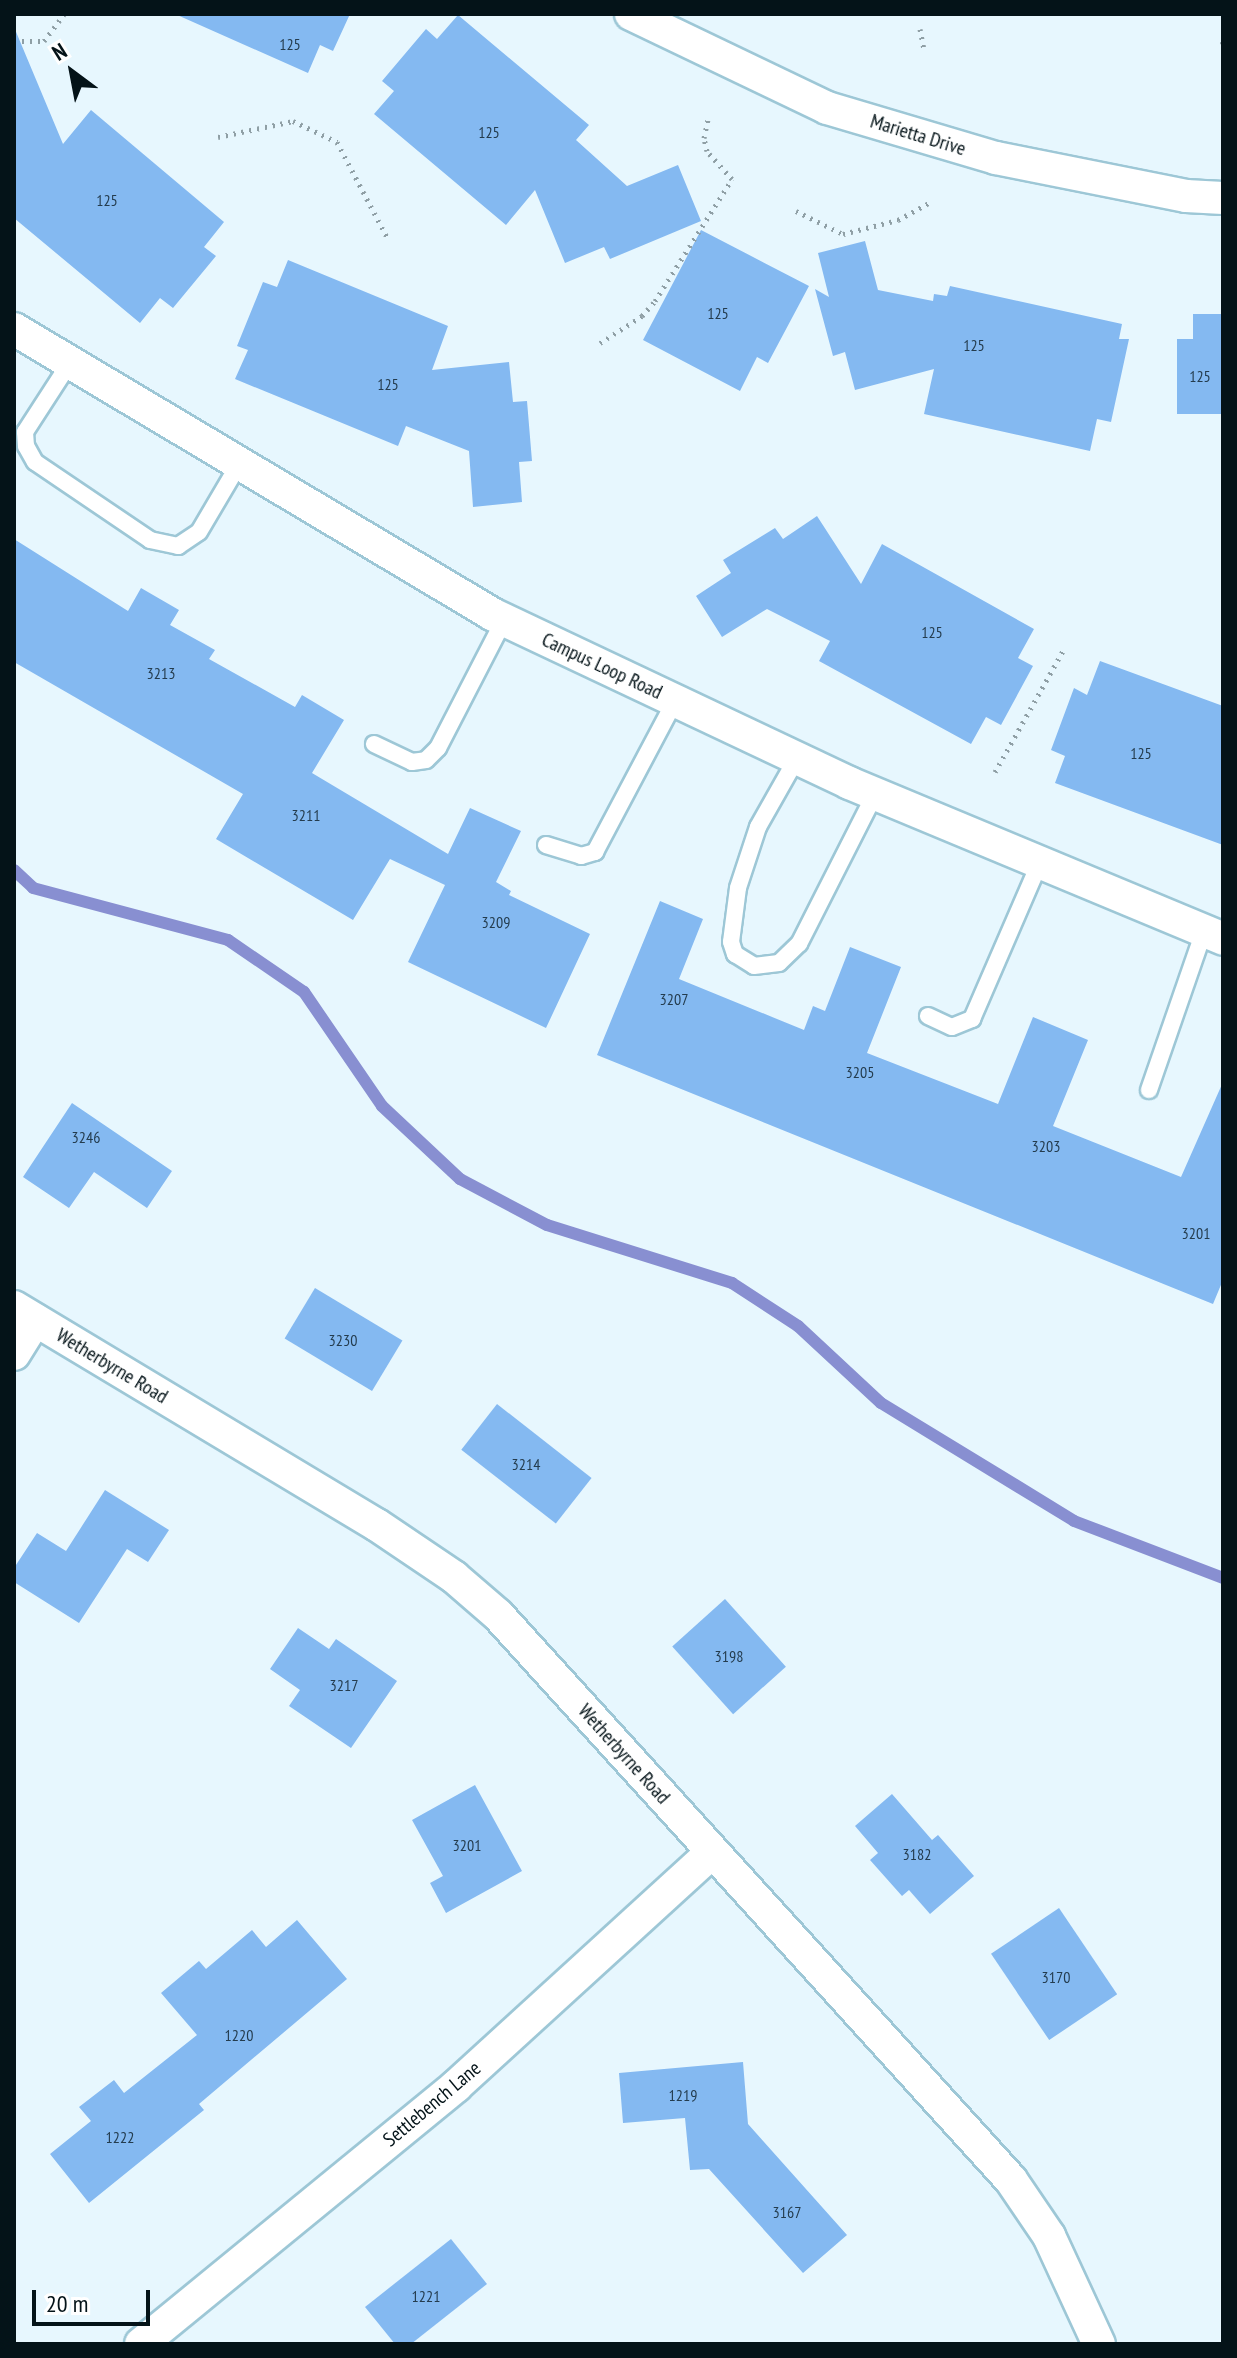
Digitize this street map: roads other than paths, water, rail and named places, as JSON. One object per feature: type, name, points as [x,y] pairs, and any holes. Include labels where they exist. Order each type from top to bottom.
[{"type":"street","name":"Marietta Drive","points":[[631,14],[827,108],[996,158],[1186,196],[1223,198]]},
{"type":"street","name":"Campus Loop Road","points":[[14,329],[504,620],[875,794],[1213,935]]},
{"type":"street","points":[[14,1354],[25,1313]]},
{"type":"street","name":"Wetherbyrne Road","points":[[25,1313],[454,1577],[498,1615],[1011,2180],[1049,2236],[1099,2344]]},
{"type":"street","name":"Settlebench Lane","points":[[141,2344],[456,2086],[712,1852]]},
{"type":"lane","points":[[69,364],[25,432],[26,446],[35,462],[150,540],[178,546],[199,532],[239,464]]},
{"type":"lane","points":[[374,744],[412,762],[426,760],[438,748],[504,620]]},
{"type":"lane","points":[[546,845],[581,856],[595,852],[675,701]]},
{"type":"lane","points":[[797,758],[758,827],[738,888],[731,942],[735,954],[754,966],[779,963],[799,944],[875,794]]},
{"type":"lane","points":[[928,1016],[952,1027],[972,1019],[1040,862]]},
{"type":"lane","points":[[1149,1090],[1213,935]]},
{"type":"waterway","points":[[14,870],[33,888],[228,940],[304,992],[382,1106],[460,1179],[547,1225],[732,1283],[798,1326],[881,1403],[1074,1521],[1223,1578]]}]
